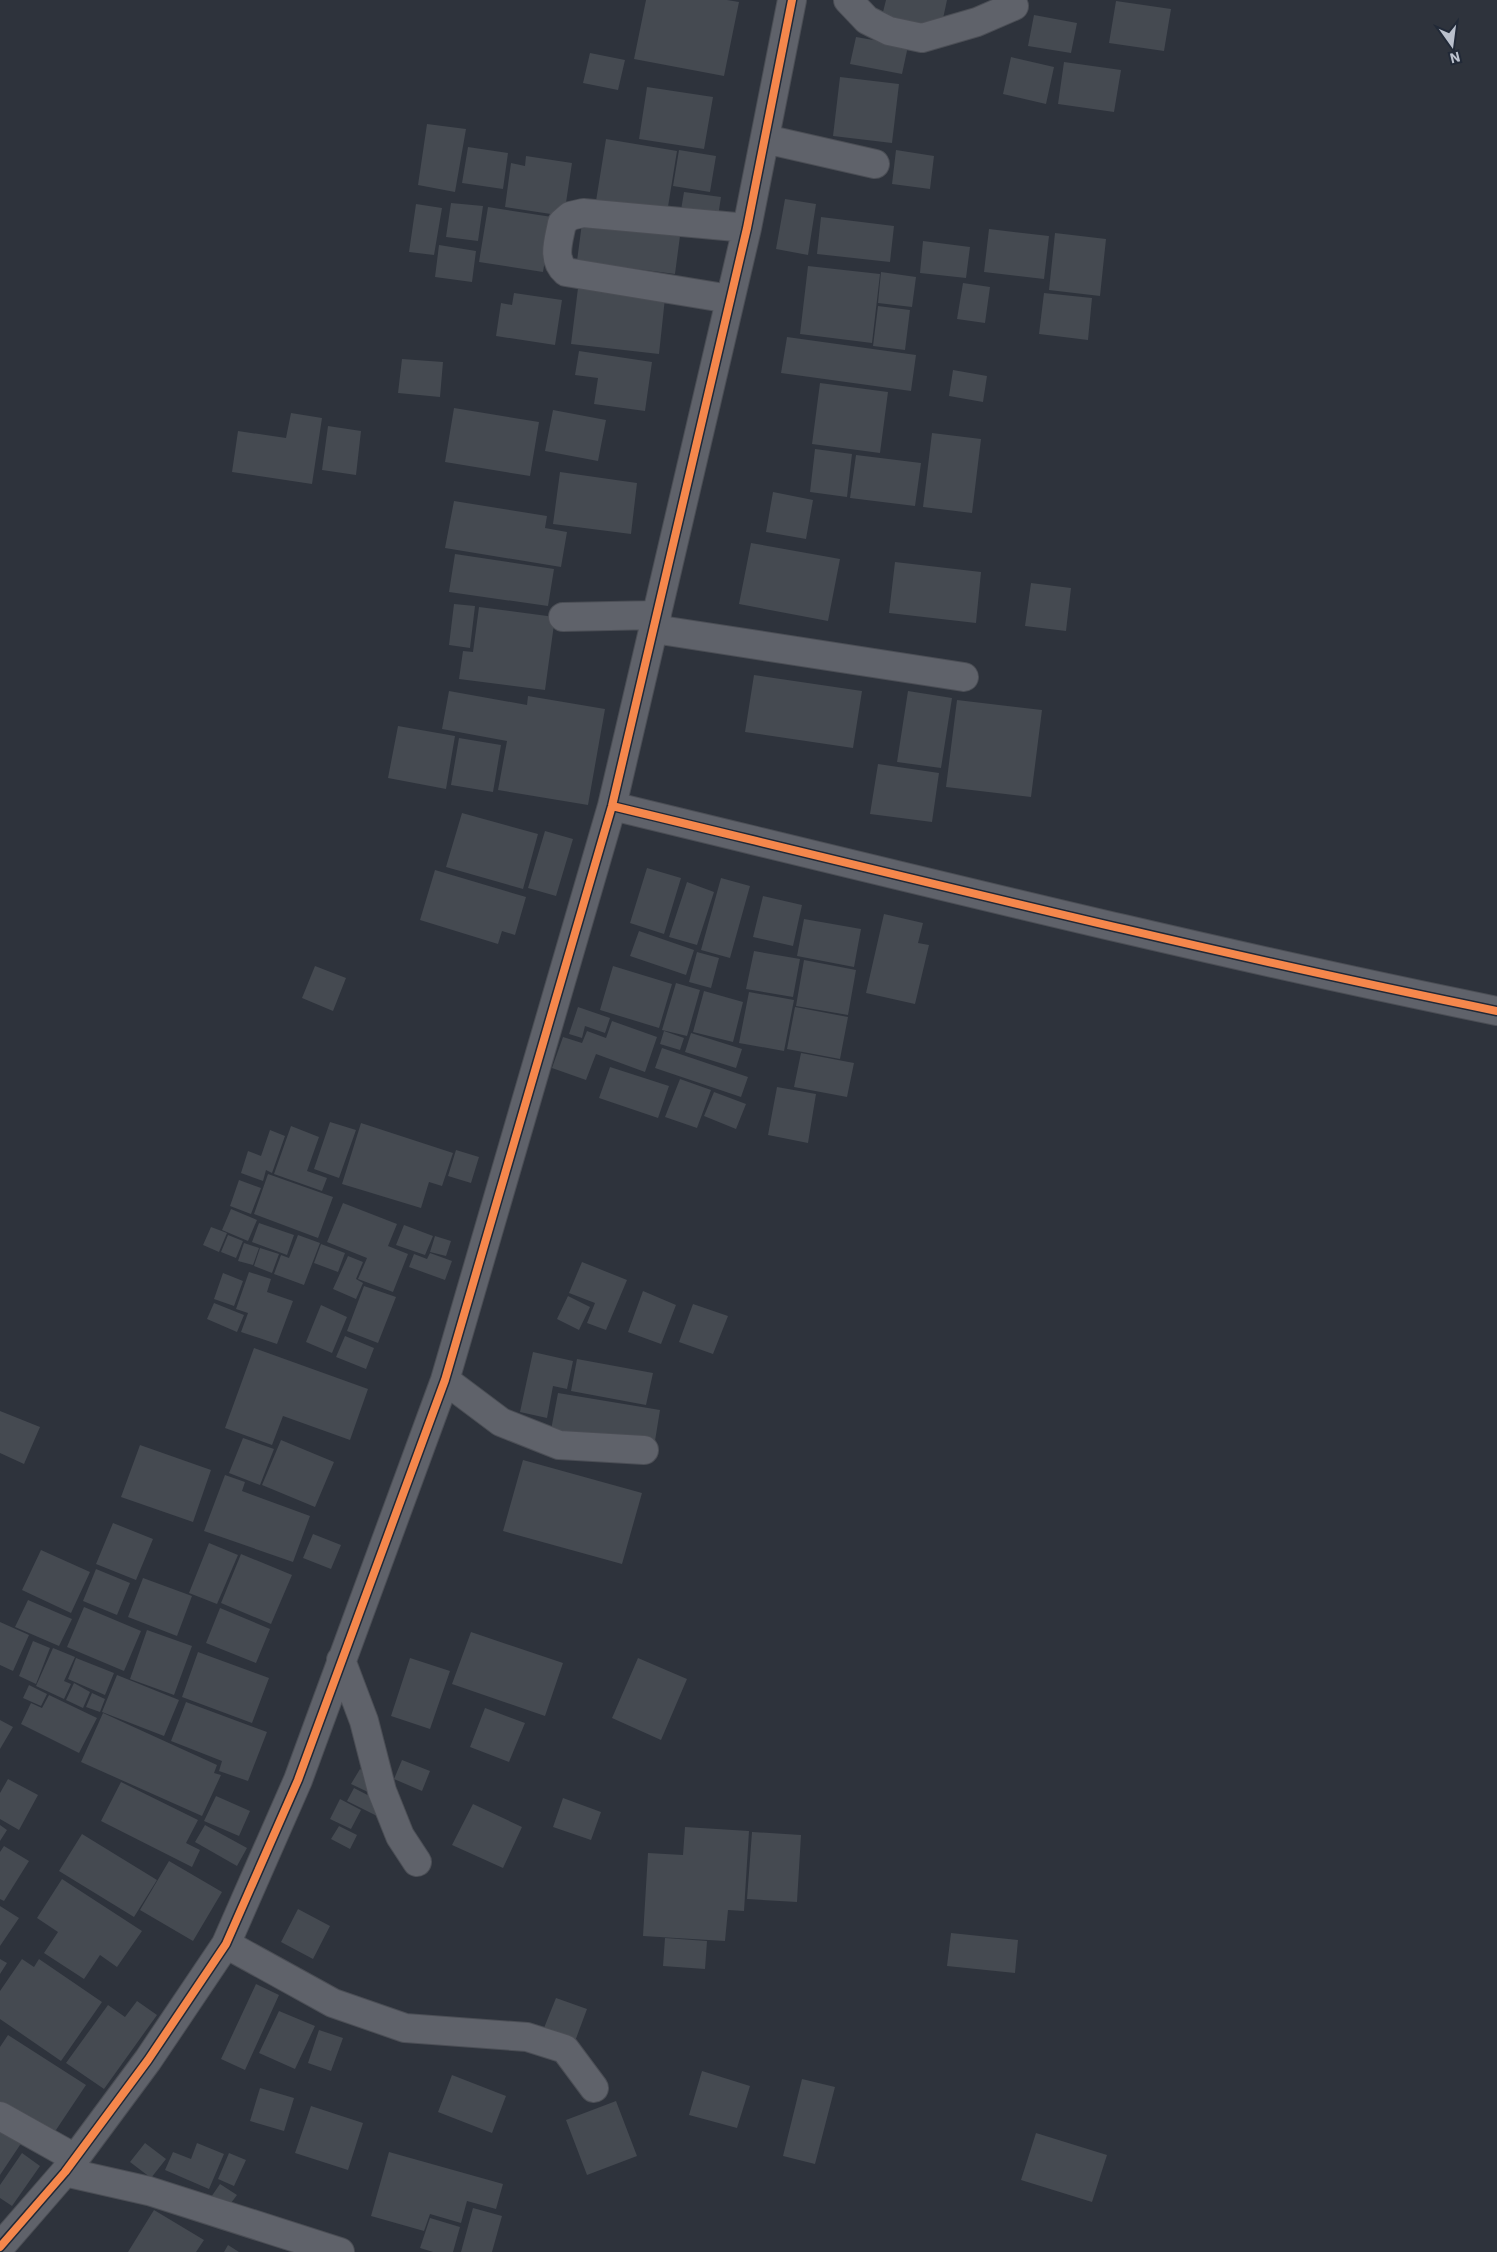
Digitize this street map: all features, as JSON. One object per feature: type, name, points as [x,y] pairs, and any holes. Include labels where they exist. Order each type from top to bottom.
[{"type":"street","points":[[0,2247],[70,2166],[148,2060],[226,1944],[298,1780],[445,1380],[612,806],[747,228],[792,0]]},
{"type":"street","points":[[848,0],[867,20],[889,31],[922,38],[977,22],[1014,6]]},
{"type":"street","points":[[765,139],[875,164]]},
{"type":"street","points":[[730,300],[566,272],[558,266],[556,259],[562,223],[570,216],[583,213],[747,228]]},
{"type":"street","points":[[563,617],[655,622],[964,677]]},
{"type":"street","points":[[612,806],[1110,925],[1400,992],[1497,1011]]},
{"type":"street","points":[[445,1380],[502,1422],[559,1444],[644,1450]]},
{"type":"street","points":[[341,1660],[364,1721],[382,1791],[400,1836],[417,1862]]},
{"type":"street","points":[[226,1944],[333,2003],[405,2028],[527,2036],[565,2048],[594,2088]]},
{"type":"street","points":[[0,2116],[70,2166],[340,2252]]},
{"type":"building","points":[[646,0],[727,0],[739,2],[724,76],[634,59]]},
{"type":"building","points":[[886,0],[947,0],[941,28],[882,16]]},
{"type":"building","points":[[1116,1],[1171,9],[1164,51],[1109,43]]},
{"type":"building","points":[[1034,15],[1077,23],[1071,53],[1028,46]]},
{"type":"building","points":[[856,37],[908,46],[902,74],[850,64]]},
{"type":"building","points":[[590,53],[625,60],[618,90],[583,83]]},
{"type":"building","points":[[1011,57],[1054,67],[1046,104],[1003,94]]},
{"type":"building","points":[[1064,62],[1121,70],[1114,112],[1058,104]]},
{"type":"building","points":[[840,77],[899,84],[892,143],[833,136]]},
{"type":"building","points":[[647,87],[713,97],[704,149],[639,139]]},
{"type":"building","points":[[427,124],[466,129],[455,192],[418,185]]},
{"type":"building","points":[[606,139],[677,151],[667,213],[596,201]]},
{"type":"building","points":[[468,147],[508,153],[503,189],[462,183]]},
{"type":"building","points":[[679,150],[716,156],[710,192],[673,186]]},
{"type":"building","points":[[896,150],[934,156],[930,189],[892,184]]},
{"type":"building","points":[[526,156],[572,163],[564,216],[505,207],[511,163],[525,166]]},
{"type":"building","points":[[684,192],[721,197],[717,223],[680,216]]},
{"type":"building","points":[[785,199],[816,204],[808,255],[776,249]]},
{"type":"building","points":[[451,203],[483,206],[478,241],[446,237]]},
{"type":"building","points":[[416,204],[442,208],[434,255],[409,252]]},
{"type":"building","points":[[488,207],[552,217],[543,272],[479,262]]},
{"type":"building","points":[[821,217],[894,226],[890,262],[817,254]]},
{"type":"building","points":[[582,223],[680,236],[675,274],[577,261]]},
{"type":"building","points":[[989,229],[1049,236],[1044,279],[984,272]]},
{"type":"building","points":[[1055,233],[1106,239],[1100,296],[1049,290]]},
{"type":"building","points":[[923,241],[970,247],[966,278],[920,273]]},
{"type":"building","points":[[439,245],[476,251],[472,282],[435,277]]},
{"type":"building","points":[[808,266],[880,274],[872,343],[800,334]]},
{"type":"building","points":[[881,272],[916,277],[912,307],[878,303]]},
{"type":"building","points":[[963,283],[990,287],[985,323],[957,319]]},
{"type":"building","points":[[578,288],[665,298],[659,354],[571,344]]},
{"type":"building","points":[[514,293],[562,300],[555,345],[496,336],[501,303],[512,305]]},
{"type":"building","points":[[1044,293],[1092,298],[1088,340],[1039,334]]},
{"type":"building","points":[[878,306],[910,310],[905,350],[873,346]]},
{"type":"building","points":[[787,337],[916,355],[911,391],[781,373]]},
{"type":"building","points":[[579,351],[652,362],[645,411],[594,404],[598,378],[575,375]]},
{"type":"building","points":[[402,359],[443,362],[440,397],[398,393]]},
{"type":"building","points":[[953,370],[987,376],[983,402],[949,396]]},
{"type":"building","points":[[820,383],[888,392],[880,453],[812,444]]},
{"type":"building","points":[[454,408],[539,422],[530,476],[445,462]]},
{"type":"building","points":[[553,410],[606,420],[598,461],[545,451]]},
{"type":"building","points":[[291,413],[322,418],[312,484],[232,472],[238,431],[286,438]]},
{"type":"building","points":[[328,426],[361,431],[356,475],[322,470]]},
{"type":"building","points":[[932,433],[981,439],[972,513],[923,507]]},
{"type":"building","points":[[815,449],[852,454],[847,497],[810,492]]},
{"type":"building","points":[[856,455],[921,463],[915,506],[850,498]]},
{"type":"building","points":[[560,472],[637,483],[631,534],[553,524]]},
{"type":"building","points":[[773,492],[813,500],[806,539],[766,532]]},
{"type":"building","points":[[454,501],[547,516],[545,528],[567,532],[561,567],[445,548]]},
{"type":"building","points":[[751,543],[840,559],[828,621],[739,604]]},
{"type":"building","points":[[455,554],[554,569],[548,606],[449,592]]},
{"type":"building","points":[[895,562],[981,572],[976,623],[889,613]]},
{"type":"building","points":[[1031,583],[1071,588],[1066,631],[1025,626]]},
{"type":"building","points":[[454,604],[475,606],[470,648],[449,645]]},
{"type":"building","points":[[479,607],[555,617],[545,690],[459,679],[463,651],[473,652]]},
{"type":"building","points":[[754,675],[862,691],[853,748],[745,732]]},
{"type":"building","points":[[449,691],[527,705],[528,696],[605,709],[588,805],[498,790],[507,741],[442,729]]},
{"type":"building","points":[[908,691],[952,698],[941,768],[897,762]]},
{"type":"building","points":[[957,700],[1042,710],[1031,797],[946,787]]},
{"type":"building","points":[[398,726],[455,736],[446,789],[388,778]]},
{"type":"building","points":[[459,738],[501,745],[493,792],[451,785]]},
{"type":"building","points":[[878,764],[939,773],[932,822],[870,814]]},
{"type":"building","points":[[462,813],[538,834],[523,889],[446,867]]},
{"type":"building","points":[[545,831],[573,839],[556,896],[528,888]]},
{"type":"building","points":[[647,868],[681,878],[664,934],[630,923]]},
{"type":"building","points":[[435,870],[526,897],[515,935],[502,931],[498,944],[420,920]]},
{"type":"building","points":[[721,878],[750,886],[730,958],[701,950]]},
{"type":"building","points":[[687,882],[714,892],[697,945],[669,937]]},
{"type":"building","points":[[763,896],[802,905],[793,946],[753,937]]},
{"type":"building","points":[[884,914],[923,923],[918,943],[929,945],[915,1004],[866,993]]},
{"type":"building","points":[[804,919],[861,929],[854,967],[797,956]]},
{"type":"building","points":[[639,931],[694,950],[686,975],[630,956]]},
{"type":"building","points":[[754,951],[800,959],[793,997],[746,989]]},
{"type":"building","points":[[697,952],[719,958],[711,988],[689,982]]},
{"type":"building","points":[[804,960],[856,970],[848,1015],[796,1006]]},
{"type":"building","points":[[315,966],[346,978],[333,1011],[302,998]]},
{"type":"building","points":[[613,966],[672,984],[659,1028],[600,1010]]},
{"type":"building","points":[[676,983],[700,990],[687,1036],[662,1030]]},
{"type":"building","points":[[704,991],[743,1002],[733,1042],[693,1032]]},
{"type":"building","points":[[749,992],[794,1000],[784,1051],[739,1043]]},
{"type":"building","points":[[578,1007],[610,1018],[605,1033],[585,1026],[582,1038],[569,1034]]},
{"type":"building","points":[[795,1007],[848,1017],[840,1059],[787,1049]]},
{"type":"building","points":[[612,1021],[657,1037],[645,1072],[596,1054],[586,1080],[552,1068],[563,1037],[582,1043],[587,1031],[606,1038]]},
{"type":"building","points":[[664,1031],[684,1038],[680,1050],[660,1044]]},
{"type":"building","points":[[691,1033],[742,1049],[736,1068],[685,1052]]},
{"type":"building","points":[[662,1048],[748,1077],[741,1097],[655,1068]]},
{"type":"building","points":[[801,1053],[854,1063],[847,1097],[794,1087]]},
{"type":"building","points":[[610,1067],[669,1086],[658,1118],[599,1098]]},
{"type":"building","points":[[680,1079],[711,1090],[697,1128],[665,1117]]},
{"type":"building","points":[[777,1087],[816,1094],[808,1143],[768,1135]]},
{"type":"building","points":[[714,1092],[746,1104],[736,1129],[704,1116]]},
{"type":"building","points":[[330,1122],[356,1130],[339,1178],[314,1169]]},
{"type":"building","points":[[361,1123],[453,1153],[442,1186],[429,1182],[421,1208],[342,1184]]},
{"type":"building","points":[[291,1126],[319,1137],[307,1171],[327,1178],[322,1191],[274,1174]]},
{"type":"building","points":[[270,1130],[285,1136],[272,1173],[266,1170],[263,1181],[241,1173],[248,1151],[261,1156]]},
{"type":"building","points":[[456,1150],[479,1157],[471,1183],[448,1176]]},
{"type":"building","points":[[268,1174],[333,1197],[318,1238],[254,1214]]},
{"type":"building","points":[[239,1180],[261,1188],[251,1214],[230,1206]]},
{"type":"building","points":[[343,1203],[397,1224],[388,1246],[408,1254],[393,1292],[358,1279],[367,1258],[327,1242]]},
{"type":"building","points":[[231,1209],[257,1220],[248,1241],[222,1230]]},
{"type":"building","points":[[259,1223],[294,1235],[287,1255],[252,1242]]},
{"type":"building","points":[[404,1225],[433,1236],[425,1255],[396,1245]]},
{"type":"building","points":[[211,1227],[227,1233],[219,1252],[203,1245]]},
{"type":"building","points":[[228,1235],[243,1241],[236,1258],[221,1252]]},
{"type":"building","points":[[298,1235],[320,1243],[304,1285],[274,1274],[281,1255],[289,1258]]},
{"type":"building","points":[[435,1236],[451,1241],[446,1256],[430,1252]]},
{"type":"building","points":[[244,1243],[259,1248],[253,1265],[238,1261]]},
{"type":"building","points":[[321,1244],[345,1253],[338,1272],[314,1263]]},
{"type":"building","points":[[260,1248],[279,1254],[272,1273],[254,1266]]},
{"type":"building","points":[[430,1253],[452,1261],[445,1280],[409,1267],[414,1254],[427,1259]]},
{"type":"building","points":[[348,1256],[363,1262],[356,1279],[363,1283],[356,1299],[333,1289]]},
{"type":"building","points":[[582,1262],[627,1280],[606,1330],[587,1323],[595,1303],[569,1293]]},
{"type":"building","points":[[249,1272],[271,1279],[267,1292],[293,1301],[277,1344],[241,1332],[248,1313],[236,1309]]},
{"type":"building","points":[[223,1273],[243,1281],[234,1306],[214,1299]]},
{"type":"building","points":[[364,1286],[396,1297],[378,1343],[347,1331]]},
{"type":"building","points":[[643,1291],[676,1305],[661,1344],[628,1332]]},
{"type":"building","points":[[568,1296],[590,1307],[579,1330],[557,1319]]},
{"type":"building","points":[[214,1303],[244,1315],[237,1332],[207,1319]]},
{"type":"building","points":[[693,1304],[728,1316],[713,1354],[679,1342]]},
{"type":"building","points":[[321,1305],[347,1317],[332,1353],[306,1342]]},
{"type":"building","points":[[345,1336],[374,1348],[366,1369],[336,1357]]},
{"type":"building","points":[[254,1348],[368,1389],[350,1440],[283,1416],[272,1445],[225,1428]]},
{"type":"building","points":[[533,1352],[573,1361],[567,1389],[553,1386],[547,1418],[520,1412]]},
{"type":"building","points":[[577,1359],[653,1373],[646,1405],[571,1391]]},
{"type":"building","points":[[558,1393],[660,1410],[654,1447],[551,1430]]},
{"type":"building","points":[[0,1411],[40,1427],[24,1464],[0,1453]]},
{"type":"building","points":[[243,1438],[274,1449],[260,1485],[229,1473]]},
{"type":"building","points":[[281,1440],[334,1462],[315,1507],[262,1485]]},
{"type":"building","points":[[140,1445],[211,1470],[193,1522],[121,1497]]},
{"type":"building","points":[[523,1460],[642,1493],[622,1564],[503,1531]]},
{"type":"building","points":[[225,1475],[245,1482],[242,1491],[310,1516],[293,1562],[204,1531]]},
{"type":"building","points":[[113,1523],[153,1539],[136,1580],[96,1564]]},
{"type":"building","points":[[313,1534],[341,1545],[331,1569],[303,1558]]},
{"type":"building","points":[[209,1543],[238,1555],[217,1604],[189,1593]]},
{"type":"building","points":[[41,1550],[90,1572],[71,1613],[22,1590]]},
{"type":"building","points":[[241,1554],[292,1575],[271,1624],[221,1603]]},
{"type":"building","points":[[96,1569],[130,1583],[117,1615],[83,1601]]},
{"type":"building","points":[[143,1578],[192,1596],[177,1636],[128,1617]]},
{"type":"building","points":[[28,1600],[72,1619],[59,1646],[15,1627]]},
{"type":"building","points":[[84,1607],[141,1631],[124,1671],[67,1647]]},
{"type":"building","points":[[220,1608],[270,1629],[256,1663],[206,1643]]},
{"type":"building","points":[[0,1622],[29,1635],[13,1671],[0,1665]]},
{"type":"building","points":[[147,1630],[192,1646],[174,1695],[130,1679]]},
{"type":"building","points":[[471,1632],[563,1663],[545,1716],[452,1684]]},
{"type":"building","points":[[33,1641],[50,1648],[36,1684],[19,1676]]},
{"type":"building","points":[[53,1648],[75,1657],[64,1681],[71,1684],[64,1699],[36,1686]]},
{"type":"building","points":[[198,1652],[269,1678],[252,1723],[182,1697]]},
{"type":"building","points":[[76,1658],[114,1673],[105,1695],[68,1679]]},
{"type":"building","points":[[410,1658],[450,1671],[430,1729],[391,1716]]},
{"type":"building","points":[[638,1658],[687,1679],[661,1740],[612,1718]]},
{"type":"building","points":[[117,1675],[179,1700],[164,1736],[102,1712]]},
{"type":"building","points":[[74,1683],[90,1692],[83,1708],[66,1700]]},
{"type":"building","points":[[29,1685],[47,1694],[41,1706],[23,1698]]},
{"type":"building","points":[[92,1693],[105,1699],[100,1712],[86,1707]]},
{"type":"building","points":[[49,1695],[97,1718],[79,1753],[21,1724],[31,1703],[42,1708]]},
{"type":"building","points":[[186,1702],[267,1732],[248,1781],[219,1771],[222,1761],[171,1741]]},
{"type":"building","points":[[485,1708],[525,1723],[509,1762],[470,1747]]},
{"type":"building","points":[[103,1713],[217,1765],[214,1773],[221,1775],[202,1816],[81,1762]]},
{"type":"building","points":[[0,1720],[13,1727],[0,1749]]},
{"type":"building","points":[[402,1760],[430,1771],[422,1791],[394,1779]]},
{"type":"building","points":[[360,1769],[376,1777],[368,1792],[351,1784]]},
{"type":"building","points":[[8,1779],[38,1795],[19,1830],[0,1819],[0,1793]]},
{"type":"building","points":[[121,1782],[198,1820],[186,1843],[200,1850],[192,1867],[101,1821]]},
{"type":"building","points":[[354,1788],[383,1803],[377,1816],[347,1801]]},
{"type":"building","points":[[216,1796],[250,1811],[239,1836],[204,1821]]},
{"type":"building","points":[[563,1798],[601,1812],[591,1840],[553,1827]]},
{"type":"building","points":[[340,1799],[361,1810],[351,1829],[330,1819]]},
{"type":"building","points":[[473,1804],[522,1827],[503,1868],[452,1845]]},
{"type":"building","points":[[0,1825],[7,1830],[0,1841]]},
{"type":"building","points":[[205,1825],[247,1848],[237,1866],[195,1842]]},
{"type":"building","points":[[339,1826],[357,1835],[350,1849],[331,1839]]},
{"type":"building","points":[[685,1827],[749,1831],[744,1911],[728,1910],[725,1941],[643,1936],[648,1853],[683,1855]]},
{"type":"building","points":[[752,1832],[801,1835],[797,1902],[747,1899]]},
{"type":"building","points":[[82,1834],[157,1880],[134,1917],[59,1871]]},
{"type":"building","points":[[4,1846],[29,1861],[4,1901],[0,1899],[0,1852]]},
{"type":"building","points":[[169,1861],[222,1892],[193,1941],[140,1910]]},
{"type":"building","points":[[62,1879],[142,1931],[117,1967],[100,1955],[84,1979],[44,1953],[58,1932],[37,1918]]},
{"type":"building","points":[[0,1906],[19,1918],[0,1946]]},
{"type":"building","points":[[298,1909],[330,1926],[313,1959],[281,1942]]},
{"type":"building","points":[[951,1933],[1018,1940],[1015,1973],[947,1966]]},
{"type":"building","points":[[665,1938],[707,1941],[705,1969],[663,1966]]},
{"type":"building","points":[[0,1959],[7,1963],[0,1974]]},
{"type":"building","points":[[22,1959],[34,1967],[39,1959],[102,2002],[61,2061],[0,2019],[0,1991]]},
{"type":"building","points":[[256,1984],[279,1995],[245,2070],[221,2059]]},
{"type":"building","points":[[556,1998],[587,2009],[574,2044],[542,2033]]},
{"type":"building","points":[[137,2001],[157,2015],[104,2089],[66,2063],[108,2005],[125,2017]]},
{"type":"building","points":[[279,2011],[315,2026],[295,2069],[259,2053]]},
{"type":"building","points":[[319,2030],[343,2038],[331,2071],[308,2063]]},
{"type":"building","points":[[8,2035],[86,2085],[52,2136],[0,2102],[0,2047]]},
{"type":"building","points":[[702,2071],[750,2086],[737,2128],[689,2115]]},
{"type":"building","points":[[452,2075],[506,2096],[492,2133],[438,2112]]},
{"type":"building","points":[[802,2079],[835,2087],[815,2164],[783,2156]]},
{"type":"building","points":[[260,2088],[294,2098],[284,2131],[250,2121]]},
{"type":"building","points":[[616,2101],[637,2156],[587,2175],[566,2120]]},
{"type":"building","points":[[311,2106],[363,2123],[348,2170],[295,2153]]},
{"type":"building","points":[[0,2123],[24,2139],[0,2175]]},
{"type":"building","points":[[1036,2133],[1107,2155],[1092,2202],[1021,2180]]},
{"type":"building","points":[[145,2143],[166,2159],[151,2178],[130,2162]]},
{"type":"building","points":[[197,2143],[224,2154],[209,2189],[165,2170],[173,2152],[191,2159]]},
{"type":"building","points":[[389,2152],[503,2184],[496,2209],[467,2201],[461,2223],[430,2214],[424,2231],[371,2216]]},
{"type":"building","points":[[22,2153],[40,2166],[12,2206],[0,2198],[0,2185]]},
{"type":"building","points":[[229,2153],[246,2160],[234,2186],[218,2179]]},
{"type":"building","points":[[220,2184],[237,2195],[225,2211],[209,2200]]},
{"type":"building","points":[[473,2208],[502,2216],[492,2252],[461,2252]]},
{"type":"building","points":[[154,2210],[204,2240],[196,2252],[128,2252]]},
{"type":"building","points":[[430,2218],[460,2227],[453,2252],[433,2252],[420,2248]]},
{"type":"building","points":[[228,2245],[239,2252],[224,2252]]},
{"type":"cycle path","points":[[0,2247],[65,2172],[148,2060],[226,1944],[298,1780],[445,1380],[612,806],[747,228],[792,0]]},
{"type":"cycle path","points":[[612,806],[1275,964],[1497,1011]]}]
